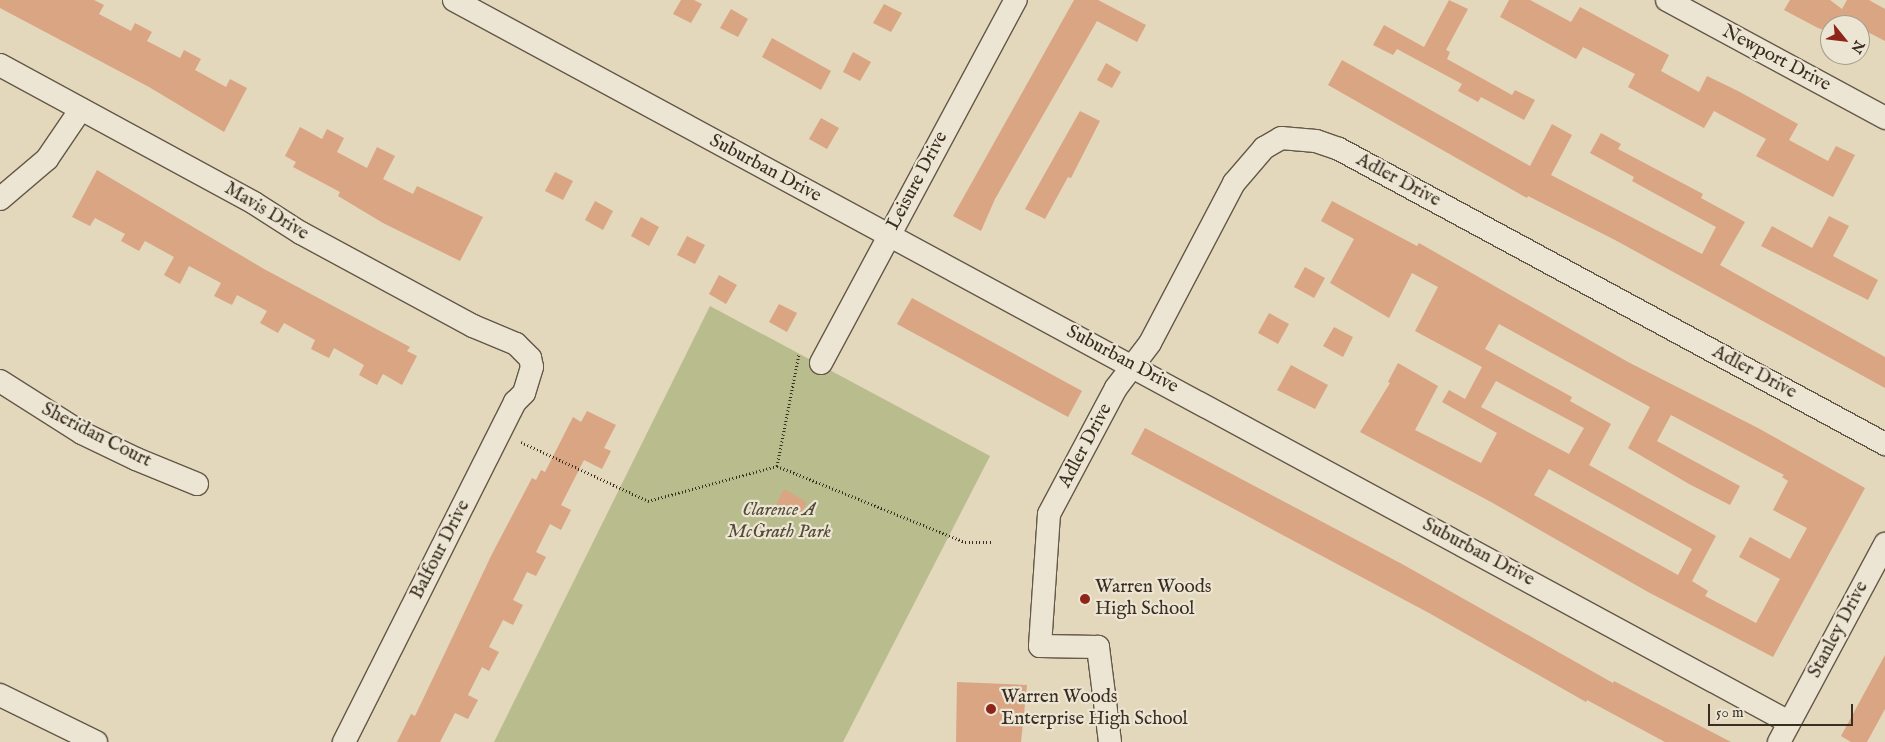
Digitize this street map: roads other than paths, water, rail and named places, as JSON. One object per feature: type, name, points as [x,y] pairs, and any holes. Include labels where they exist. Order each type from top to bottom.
[{"type":"street","name":"Suburban Drive","points":[[454,0],[1789,722]]},
{"type":"street","name":"Leisure Drive","points":[[820,363],[1016,0]]},
{"type":"street","name":"Newport Drive","points":[[1667,0],[1885,118]]},
{"type":"street","name":"Mavis Drive","points":[[0,65],[254,203],[300,234],[473,326],[516,344],[530,358]]},
{"type":"street","points":[[0,199],[47,159],[81,108]]},
{"type":"street","name":"Adler Drive","points":[[1110,742],[1098,647],[1040,646],[1049,514],[1116,388],[1150,343],[1243,170],[1264,148],[1281,138],[1299,138],[1339,149],[1885,444]]},
{"type":"street","name":"Balfour Drive","points":[[344,742],[515,402],[524,393],[532,367],[530,358]]},
{"type":"street","name":"Sheridan Court","points":[[0,382],[82,433],[136,460],[197,484]]},
{"type":"street","name":"Stanley Drive","points":[[1778,742],[1885,544]]},
{"type":"street","points":[[0,696],[96,742]]},
{"type":"place","name":"Warren Woods High School","points":[[1085,599]]},
{"type":"place","name":"Warren Woods Enterprise High School","points":[[991,709]]},
{"type":"park label","name":"Clarence A McGrath Park","points":[[779,522]]}]
